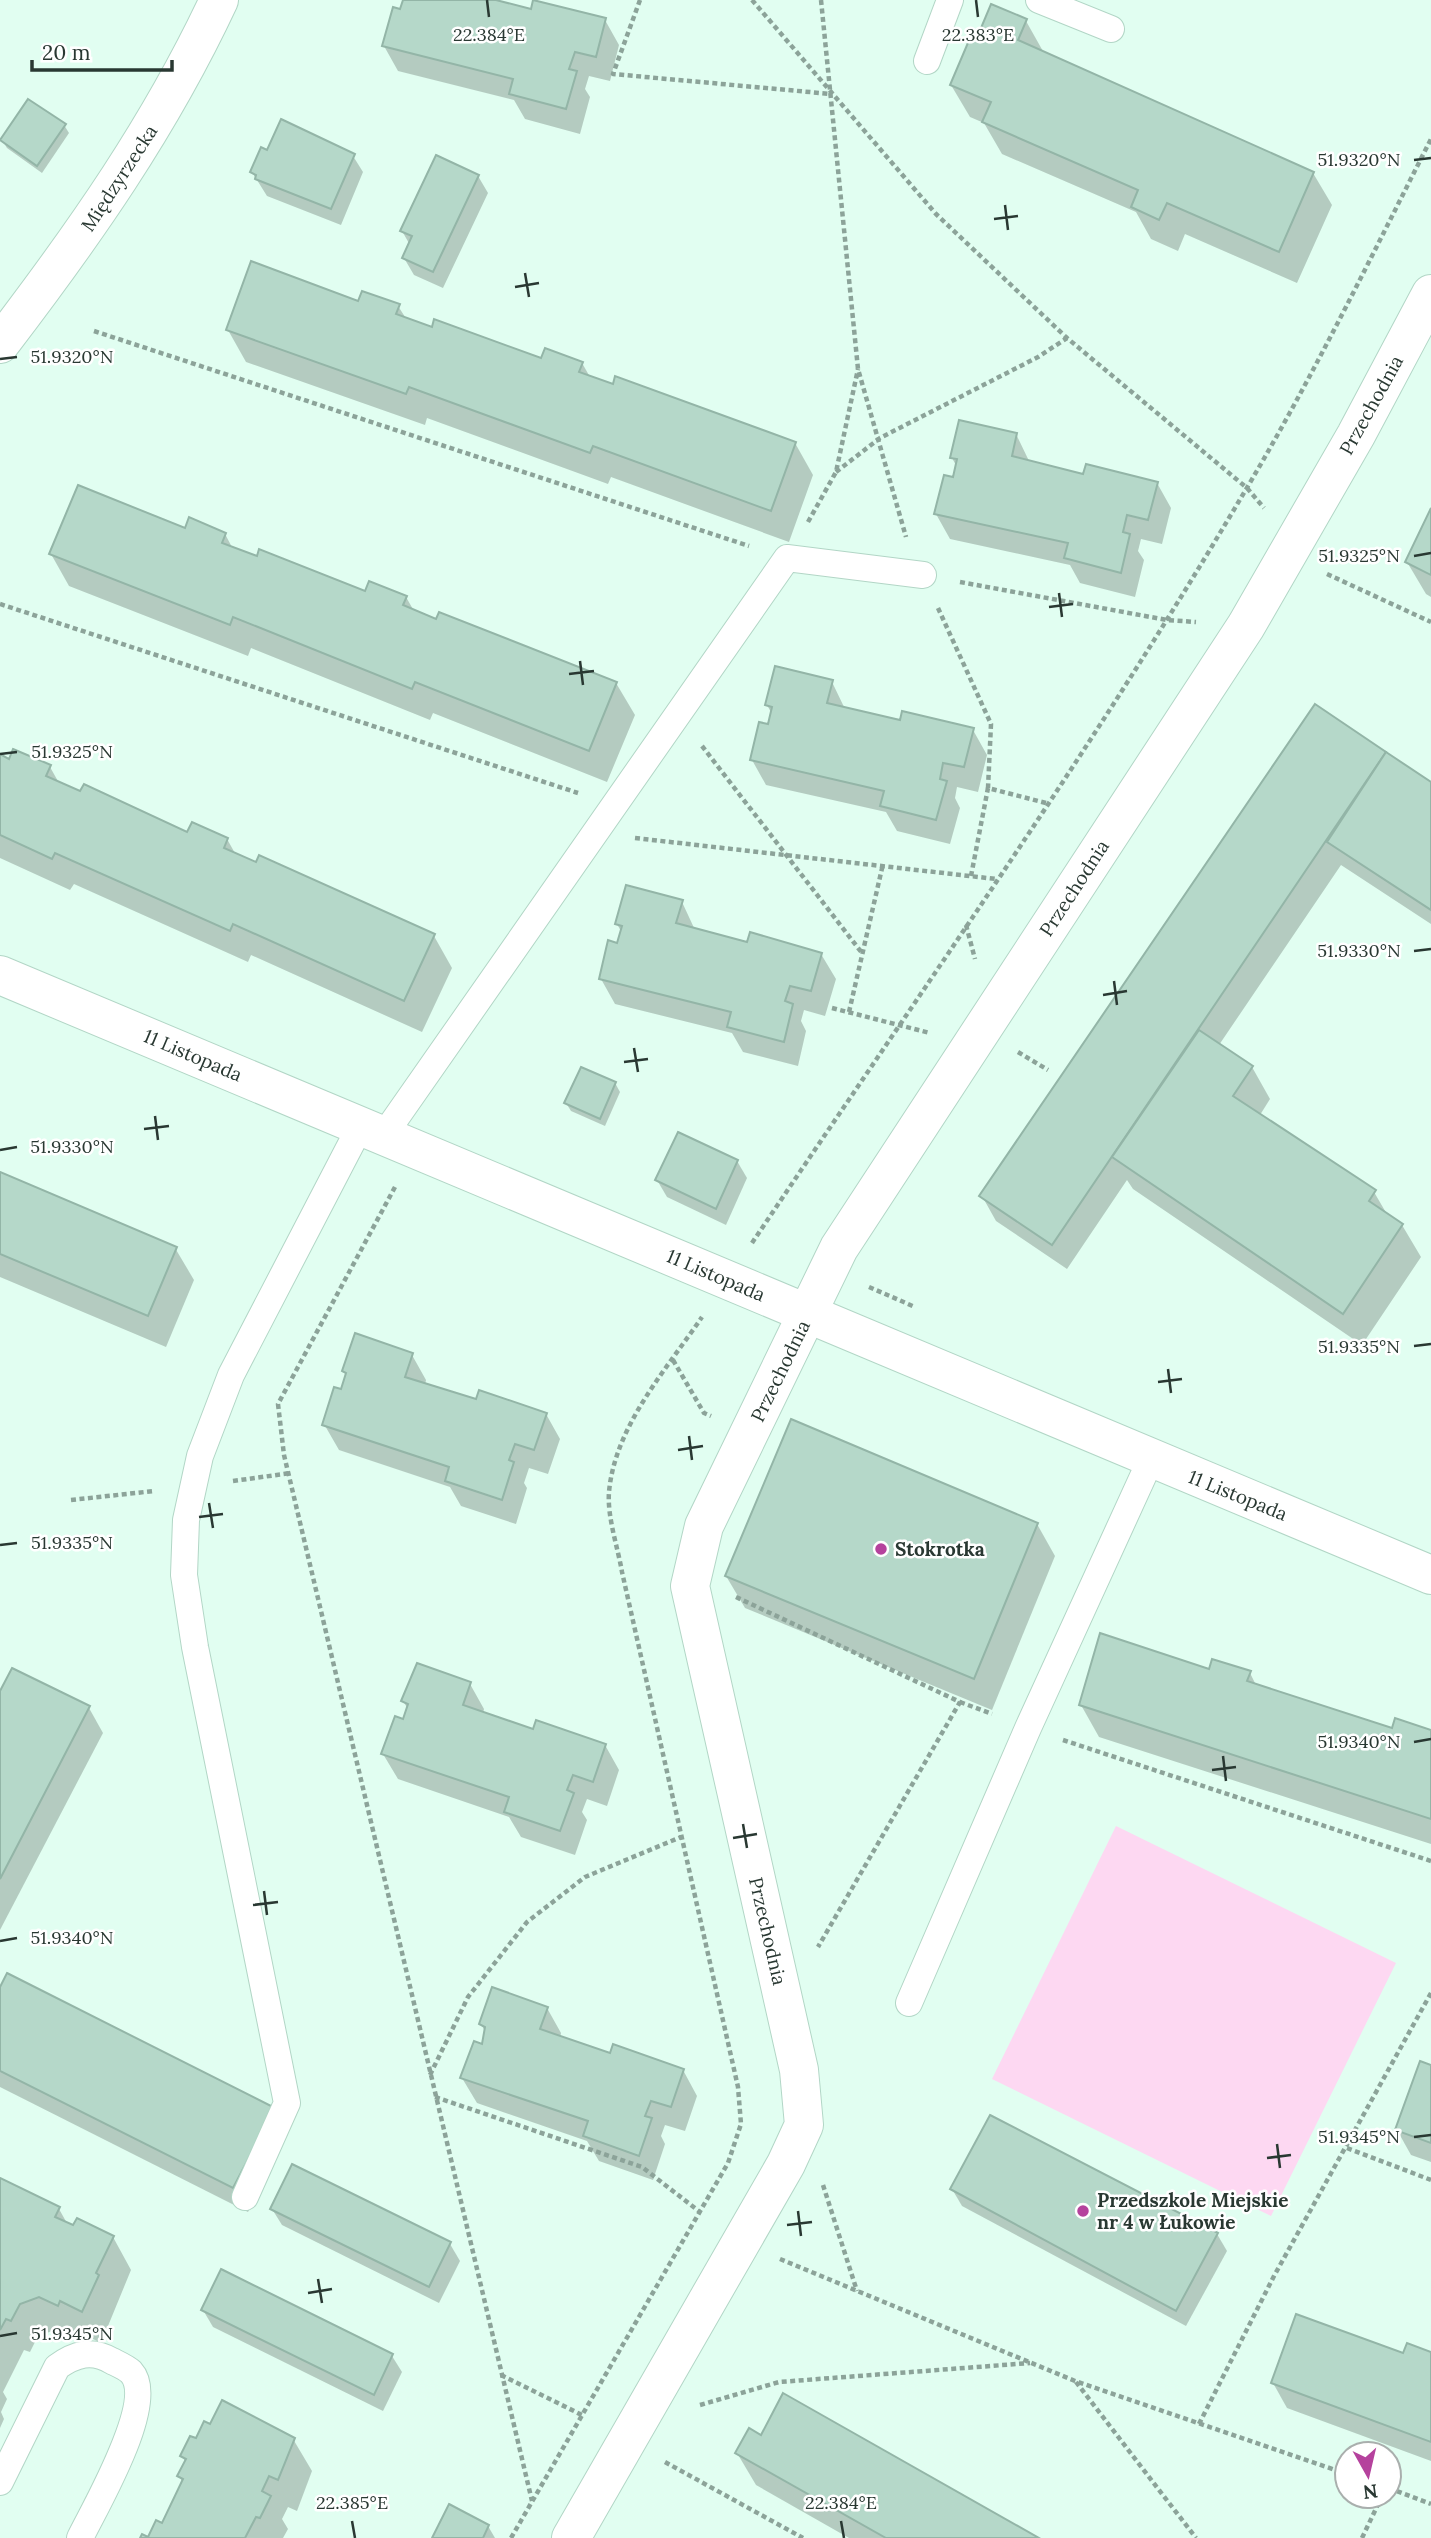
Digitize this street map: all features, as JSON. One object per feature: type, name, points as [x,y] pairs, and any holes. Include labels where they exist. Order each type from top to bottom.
[{"type":"street","name":"Międzyrzecka","points":[[0,344],[110,196],[155,124],[219,0]]},
{"type":"street","name":"Przechodnia","points":[[570,2538],[786,2164],[804,2125],[799,2070],[690,1586],[704,1526],[839,1248],[1245,626],[1431,294]]},
{"type":"street","name":"11 Listopada","points":[[0,975],[1431,1575]]},
{"type":"lane","points":[[927,61],[950,0]]},
{"type":"lane","points":[[1039,0],[1111,29]]},
{"type":"lane","points":[[245,2197],[287,2104],[195,1647],[184,1575],[186,1520],[200,1456],[231,1375],[387,1136],[787,558],[923,575]]},
{"type":"lane","points":[[909,2003],[1028,1728],[1152,1459]]},
{"type":"lane","points":[[0,2482],[57,2367],[75,2355],[104,2356],[132,2373],[139,2392],[137,2417],[80,2538]]},
{"type":"path","points":[[640,0],[613,74],[832,94]]},
{"type":"path","points":[[752,0],[936,214],[1067,338],[1247,488],[1314,568],[1431,622]]},
{"type":"path","points":[[821,0],[858,369],[880,438],[905,535],[991,724],[988,788],[971,876]]},
{"type":"path","points":[[94,331],[787,558],[836,472],[858,369]]},
{"type":"path","points":[[836,472],[880,438],[1038,357],[1067,338]]},
{"type":"path","points":[[923,575],[1167,620],[1245,626]]},
{"type":"path","points":[[0,604],[615,805]]},
{"type":"path","points":[[678,714],[862,954]]},
{"type":"path","points":[[988,788],[1046,803]]},
{"type":"path","points":[[595,834],[883,864],[996,879]]},
{"type":"path","points":[[849,1012],[883,864]]},
{"type":"path","points":[[832,1007],[971,1046]]},
{"type":"path","points":[[387,1136],[278,1404],[284,1455],[532,2502]]},
{"type":"path","points":[[673,1360],[704,1413],[751,1433]]},
{"type":"path","points":[[692,1576],[960,1702],[784,2006]]},
{"type":"path","points":[[1028,1728],[1431,1861]]},
{"type":"path","points":[[430,2076],[468,1997],[527,1922],[585,1877],[681,1837]]},
{"type":"path","points":[[1199,2424],[1274,2276],[1431,1993]]},
{"type":"path","points":[[435,2097],[642,2167],[699,2212]]},
{"type":"path","points":[[804,2125],[857,2291]]},
{"type":"path","points":[[1347,2148],[1431,2180]]},
{"type":"path","points":[[740,2243],[1075,2381],[1333,2469]]},
{"type":"path","points":[[636,2424],[779,2382],[1031,2363]]},
{"type":"path","points":[[1075,2381],[1196,2538]]},
{"type":"path","points":[[1403,2493],[1431,2504]]},
{"type":"path","points":[[1362,2538],[1375,2510]]},
{"type":"shaded area","points":[[1116,1826],[1396,1963],[1271,2216],[992,2079]]},
{"type":"building","points":[[403,0],[496,0],[531,9],[533,0],[606,18],[596,57],[575,52],[569,69],[577,71],[566,109],[509,94],[513,79],[382,46],[393,7],[400,9]]},
{"type":"building","points":[[991,4],[1027,19],[1018,40],[1314,172],[1279,252],[1167,203],[1159,220],[1131,207],[1138,190],[982,122],[991,102],[950,85],[970,38],[976,40]]},
{"type":"building","points":[[28,99],[66,124],[37,166],[0,140]]},
{"type":"building","points":[[281,119],[355,154],[331,209],[255,179],[256,175],[250,172],[261,147],[267,150]]},
{"type":"building","points":[[436,155],[479,175],[433,272],[402,258],[412,236],[400,231]]},
{"type":"building","points":[[251,261],[358,301],[362,291],[400,304],[396,314],[432,327],[434,319],[541,358],[545,348],[583,362],[579,372],[613,384],[615,376],[796,442],[771,511],[593,446],[590,453],[409,387],[406,394],[226,330]]},
{"type":"building","points":[[959,420],[1017,433],[1012,456],[1083,474],[1086,464],[1158,482],[1148,520],[1127,515],[1123,532],[1130,534],[1121,573],[1064,558],[1068,543],[934,514],[944,475],[953,477],[957,459],[950,458]]},
{"type":"building","points":[[78,485],[185,528],[189,517],[226,533],[222,543],[257,556],[259,549],[365,591],[369,581],[407,596],[403,605],[436,619],[439,612],[617,682],[589,751],[415,682],[412,689],[233,617],[230,625],[49,554]]},
{"type":"building","points":[[1431,508],[1431,575],[1405,562]]},
{"type":"building","points":[[775,666],[833,680],[827,703],[900,720],[902,711],[974,728],[964,767],[943,763],[940,779],[947,781],[936,820],[880,806],[884,791],[750,760],[759,722],[768,724],[772,707],[765,705]]},
{"type":"building","points":[[1315,704],[1386,752],[1052,1245],[979,1196]]},
{"type":"building","points":[[13,749],[51,765],[46,776],[80,791],[84,784],[187,832],[192,822],[228,838],[224,848],[256,862],[259,855],[435,934],[404,1001],[233,924],[230,931],[55,853],[52,859],[0,835],[0,754],[9,759]]},
{"type":"building","points":[[1386,752],[1431,782],[1431,910],[1327,842]]},
{"type":"building","points":[[626,885],[683,900],[676,923],[747,942],[750,932],[822,953],[811,991],[790,986],[785,1001],[793,1004],[784,1042],[727,1027],[731,1012],[599,979],[608,940],[617,943],[622,926],[615,924]]},
{"type":"building","points":[[1199,1030],[1253,1066],[1233,1096],[1376,1190],[1369,1201],[1403,1224],[1343,1314],[1112,1157]]},
{"type":"building","points":[[581,1067],[616,1082],[600,1119],[564,1103]]},
{"type":"building","points":[[678,1132],[738,1160],[716,1209],[655,1180]]},
{"type":"building","points":[[0,1172],[177,1247],[148,1316],[0,1254]]},
{"type":"building","points":[[355,1333],[413,1353],[405,1377],[476,1399],[479,1390],[547,1413],[534,1450],[515,1444],[509,1460],[514,1462],[502,1500],[445,1481],[449,1467],[322,1425],[334,1387],[341,1389],[346,1373],[342,1371]]},
{"type":"building","name":"Stokrotka","points":[[791,1419],[1038,1523],[974,1679],[725,1576]]},
{"type":"building","points":[[1100,1633],[1209,1669],[1212,1659],[1251,1671],[1247,1681],[1392,1728],[1395,1718],[1431,1730],[1431,1819],[1079,1705]]},
{"type":"building","points":[[417,1663],[471,1682],[463,1705],[533,1729],[536,1720],[606,1744],[593,1782],[573,1775],[567,1790],[574,1793],[560,1831],[504,1812],[509,1797],[381,1754],[395,1716],[403,1719],[408,1704],[401,1701]]},
{"type":"building","points":[[12,1668],[90,1706],[0,1879],[0,1691]]},
{"type":"building","points":[[7,1973],[275,2108],[233,2188],[0,2071],[0,1987]]},
{"type":"building","points":[[492,1987],[548,2007],[540,2029],[610,2053],[613,2044],[684,2069],[671,2107],[651,2101],[645,2116],[652,2118],[639,2156],[583,2136],[588,2121],[460,2078],[474,2041],[482,2044],[485,2027],[479,2024]]},
{"type":"building","points":[[1420,2061],[1431,2065],[1431,2143],[1395,2130]]},
{"type":"building","name":"Przedszkole Miejskie nr 4 w Łukowie","points":[[990,2115],[1218,2233],[1176,2311],[950,2189]]},
{"type":"building","points":[[292,2164],[451,2242],[429,2287],[270,2209]]},
{"type":"building","points":[[0,2178],[60,2207],[55,2217],[73,2225],[77,2218],[114,2236],[96,2273],[99,2275],[82,2312],[60,2301],[58,2306],[39,2297],[20,2304],[11,2321],[6,2319],[0,2330]]},
{"type":"building","points":[[221,2269],[393,2354],[374,2395],[201,2310]]},
{"type":"building","points":[[1296,2314],[1403,2353],[1407,2343],[1431,2352],[1431,2442],[1271,2383]]},
{"type":"building","points":[[783,2393],[1039,2538],[886,2538],[735,2453],[749,2428],[761,2435]]},
{"type":"building","points":[[222,2400],[295,2438],[278,2480],[269,2476],[262,2491],[271,2496],[260,2518],[256,2517],[245,2538],[140,2538],[142,2534],[148,2537],[156,2520],[162,2523],[183,2479],[177,2476],[186,2459],[180,2456],[190,2436],[196,2438],[204,2421],[210,2424]]},
{"type":"building","points":[[449,2504],[489,2525],[483,2538],[432,2538]]},
{"type":"place","name":"Stokrotka","points":[[881,1549]]},
{"type":"place","name":"Przedszkole Miejskie nr 4 w Łukowie","points":[[1083,2211]]}]
